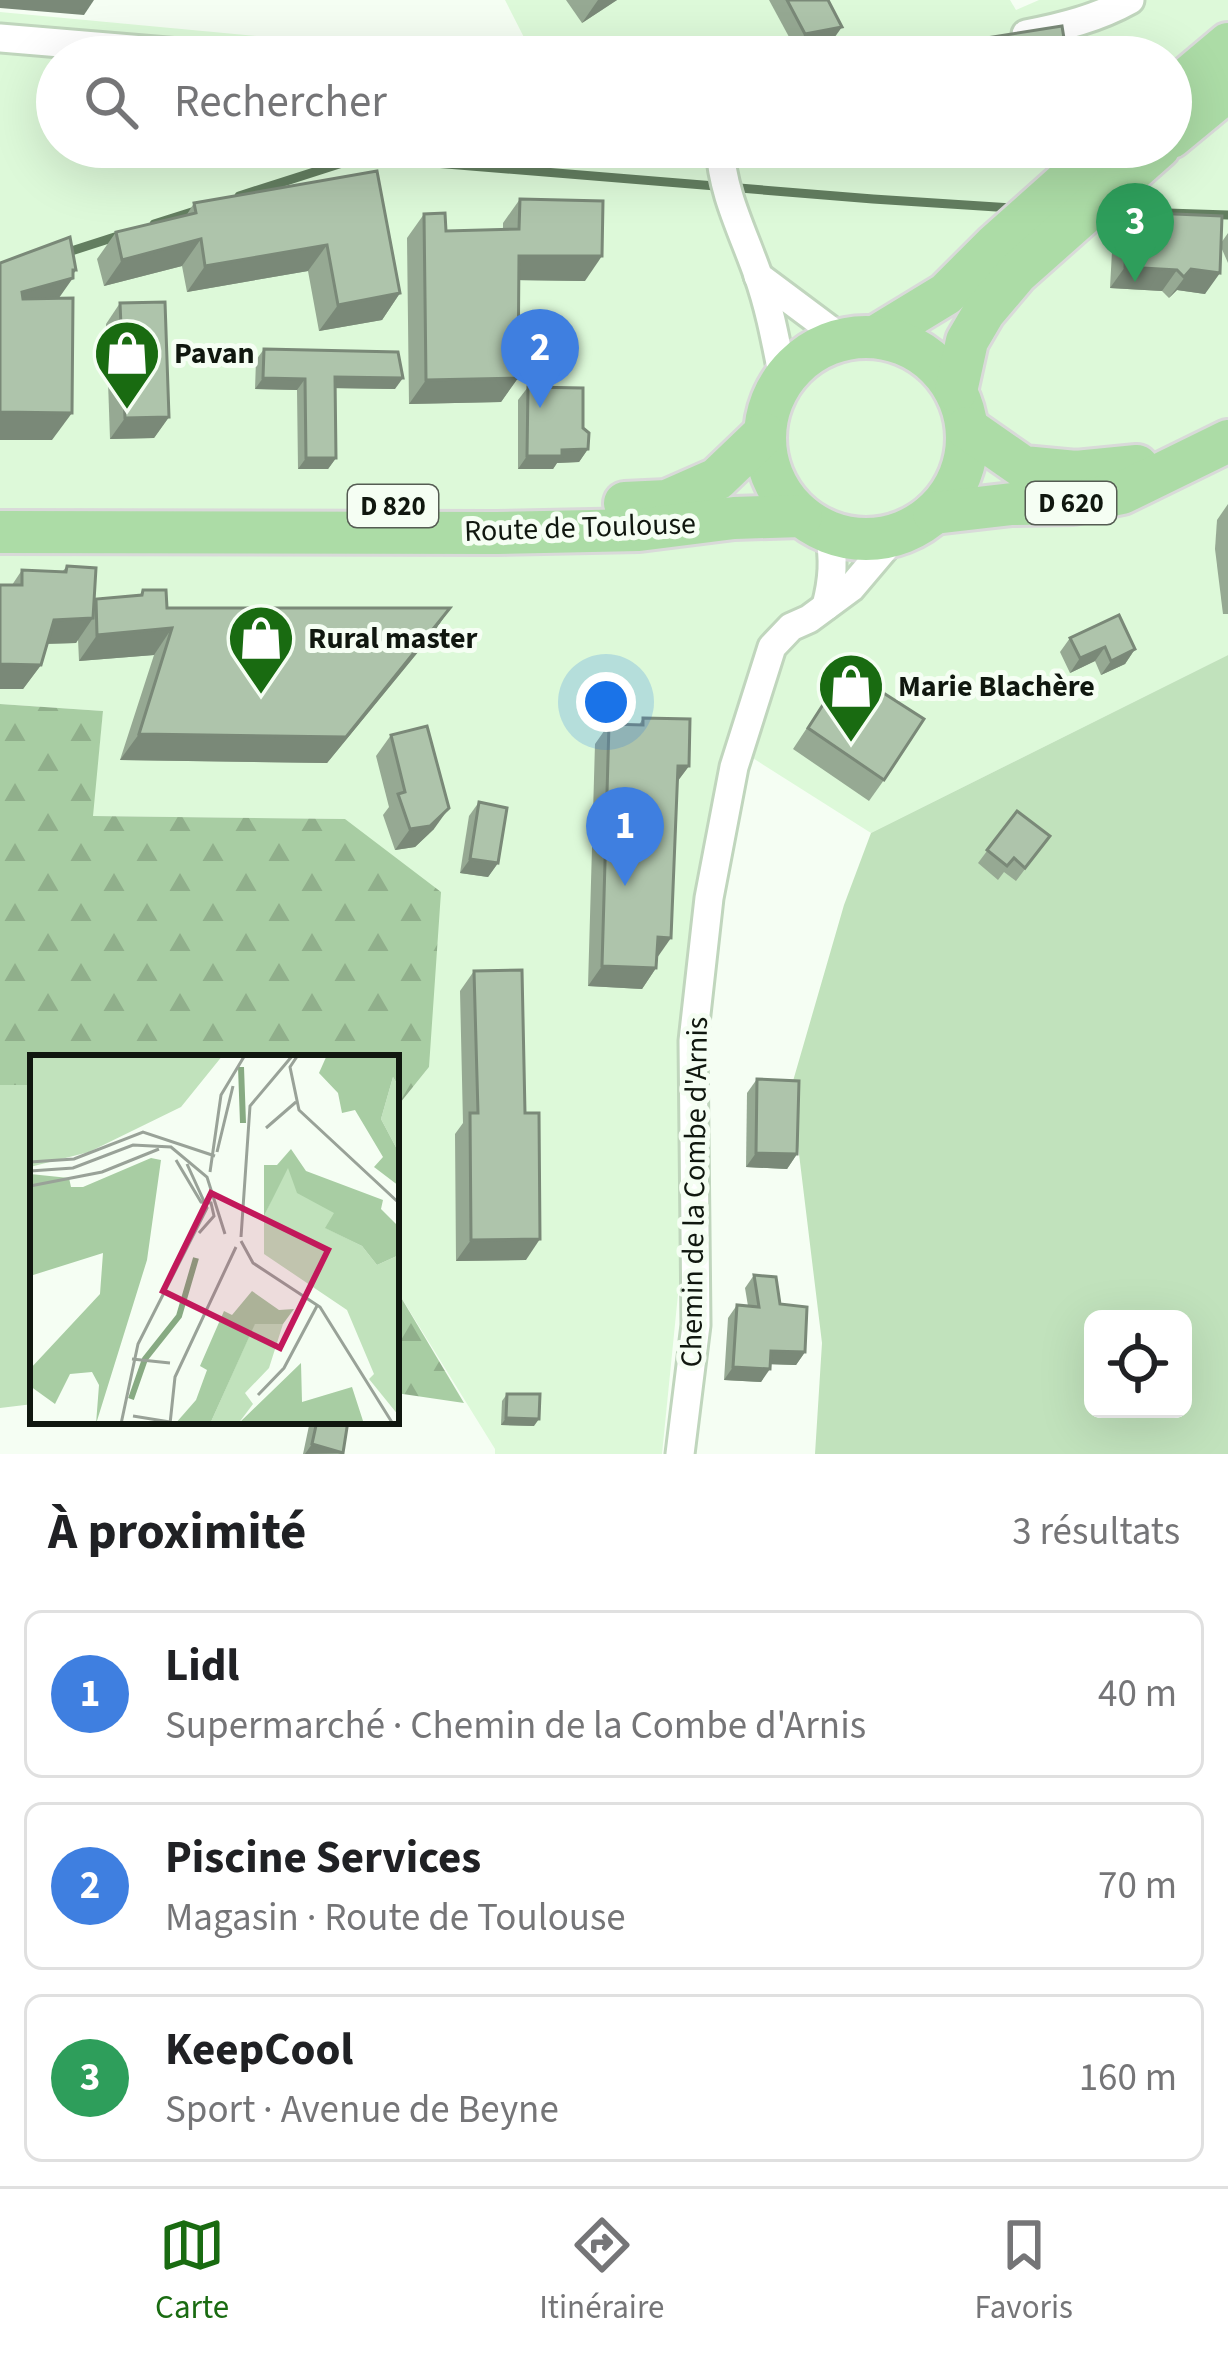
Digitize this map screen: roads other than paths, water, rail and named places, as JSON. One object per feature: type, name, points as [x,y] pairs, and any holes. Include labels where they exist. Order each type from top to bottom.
[{"type":"main road","points":[[1192,74],[1228,44]]},
{"type":"main road","points":[[1192,120],[1228,90]]},
{"type":"main road","points":[[1006,259],[968,341],[962,409],[965,459],[954,489],[934,513],[895,536],[850,538],[814,524],[780,493],[767,465],[764,434],[769,405],[782,378],[818,347],[859,337],[1006,259],[1108,168]]},
{"type":"main road","points":[[859,337],[909,345],[937,364],[962,409]]},
{"type":"main road","name":"D 620","points":[[962,409],[1023,467],[1076,472],[1132,466],[1213,448]]},
{"type":"main road","name":"Route de Toulouse","points":[[0,507],[571,507],[668,501],[717,479],[764,434]]},
{"type":"main road","name":"D 620","points":[[934,513],[1073,503],[1122,493],[1213,448]]},
{"type":"main road","name":"Route de Toulouse","points":[[0,532],[497,533],[639,530],[734,518],[814,524]]},
{"type":"street","points":[[1011,36],[1056,28],[1130,0]]},
{"type":"street","points":[[0,38],[36,41]]},
{"type":"street","points":[[722,168],[730,208],[770,311],[782,378]]},
{"type":"street","points":[[758,276],[859,337]]},
{"type":"street","points":[[814,524],[833,556],[826,606]]},
{"type":"street","name":"Chemin de la Combe d'Arnis","points":[[680,1454],[697,1325],[693,1041],[709,898],[734,767],[772,647],[791,627],[851,588],[895,536]]},
{"type":"waterway","points":[[239,196],[327,168]]},
{"type":"waterway","points":[[495,168],[1012,208]]},
{"type":"waterway","points":[[154,224],[195,211]]},
{"type":"waterway","points":[[1107,211],[1228,215]]},
{"type":"waterway","points":[[62,254],[121,235]]},
{"type":"place","name":"KeepCool","points":[[1135,282]]},
{"type":"place","name":"Piscine Services","points":[[540,408]]},
{"type":"place","name":"Pavan","points":[[127,412]]},
{"type":"place","name":"Rural master","points":[[261,697]]},
{"type":"place","name":"Marie Blachère","points":[[851,745]]},
{"type":"place","name":"Lidl","points":[[625,886]]}]
